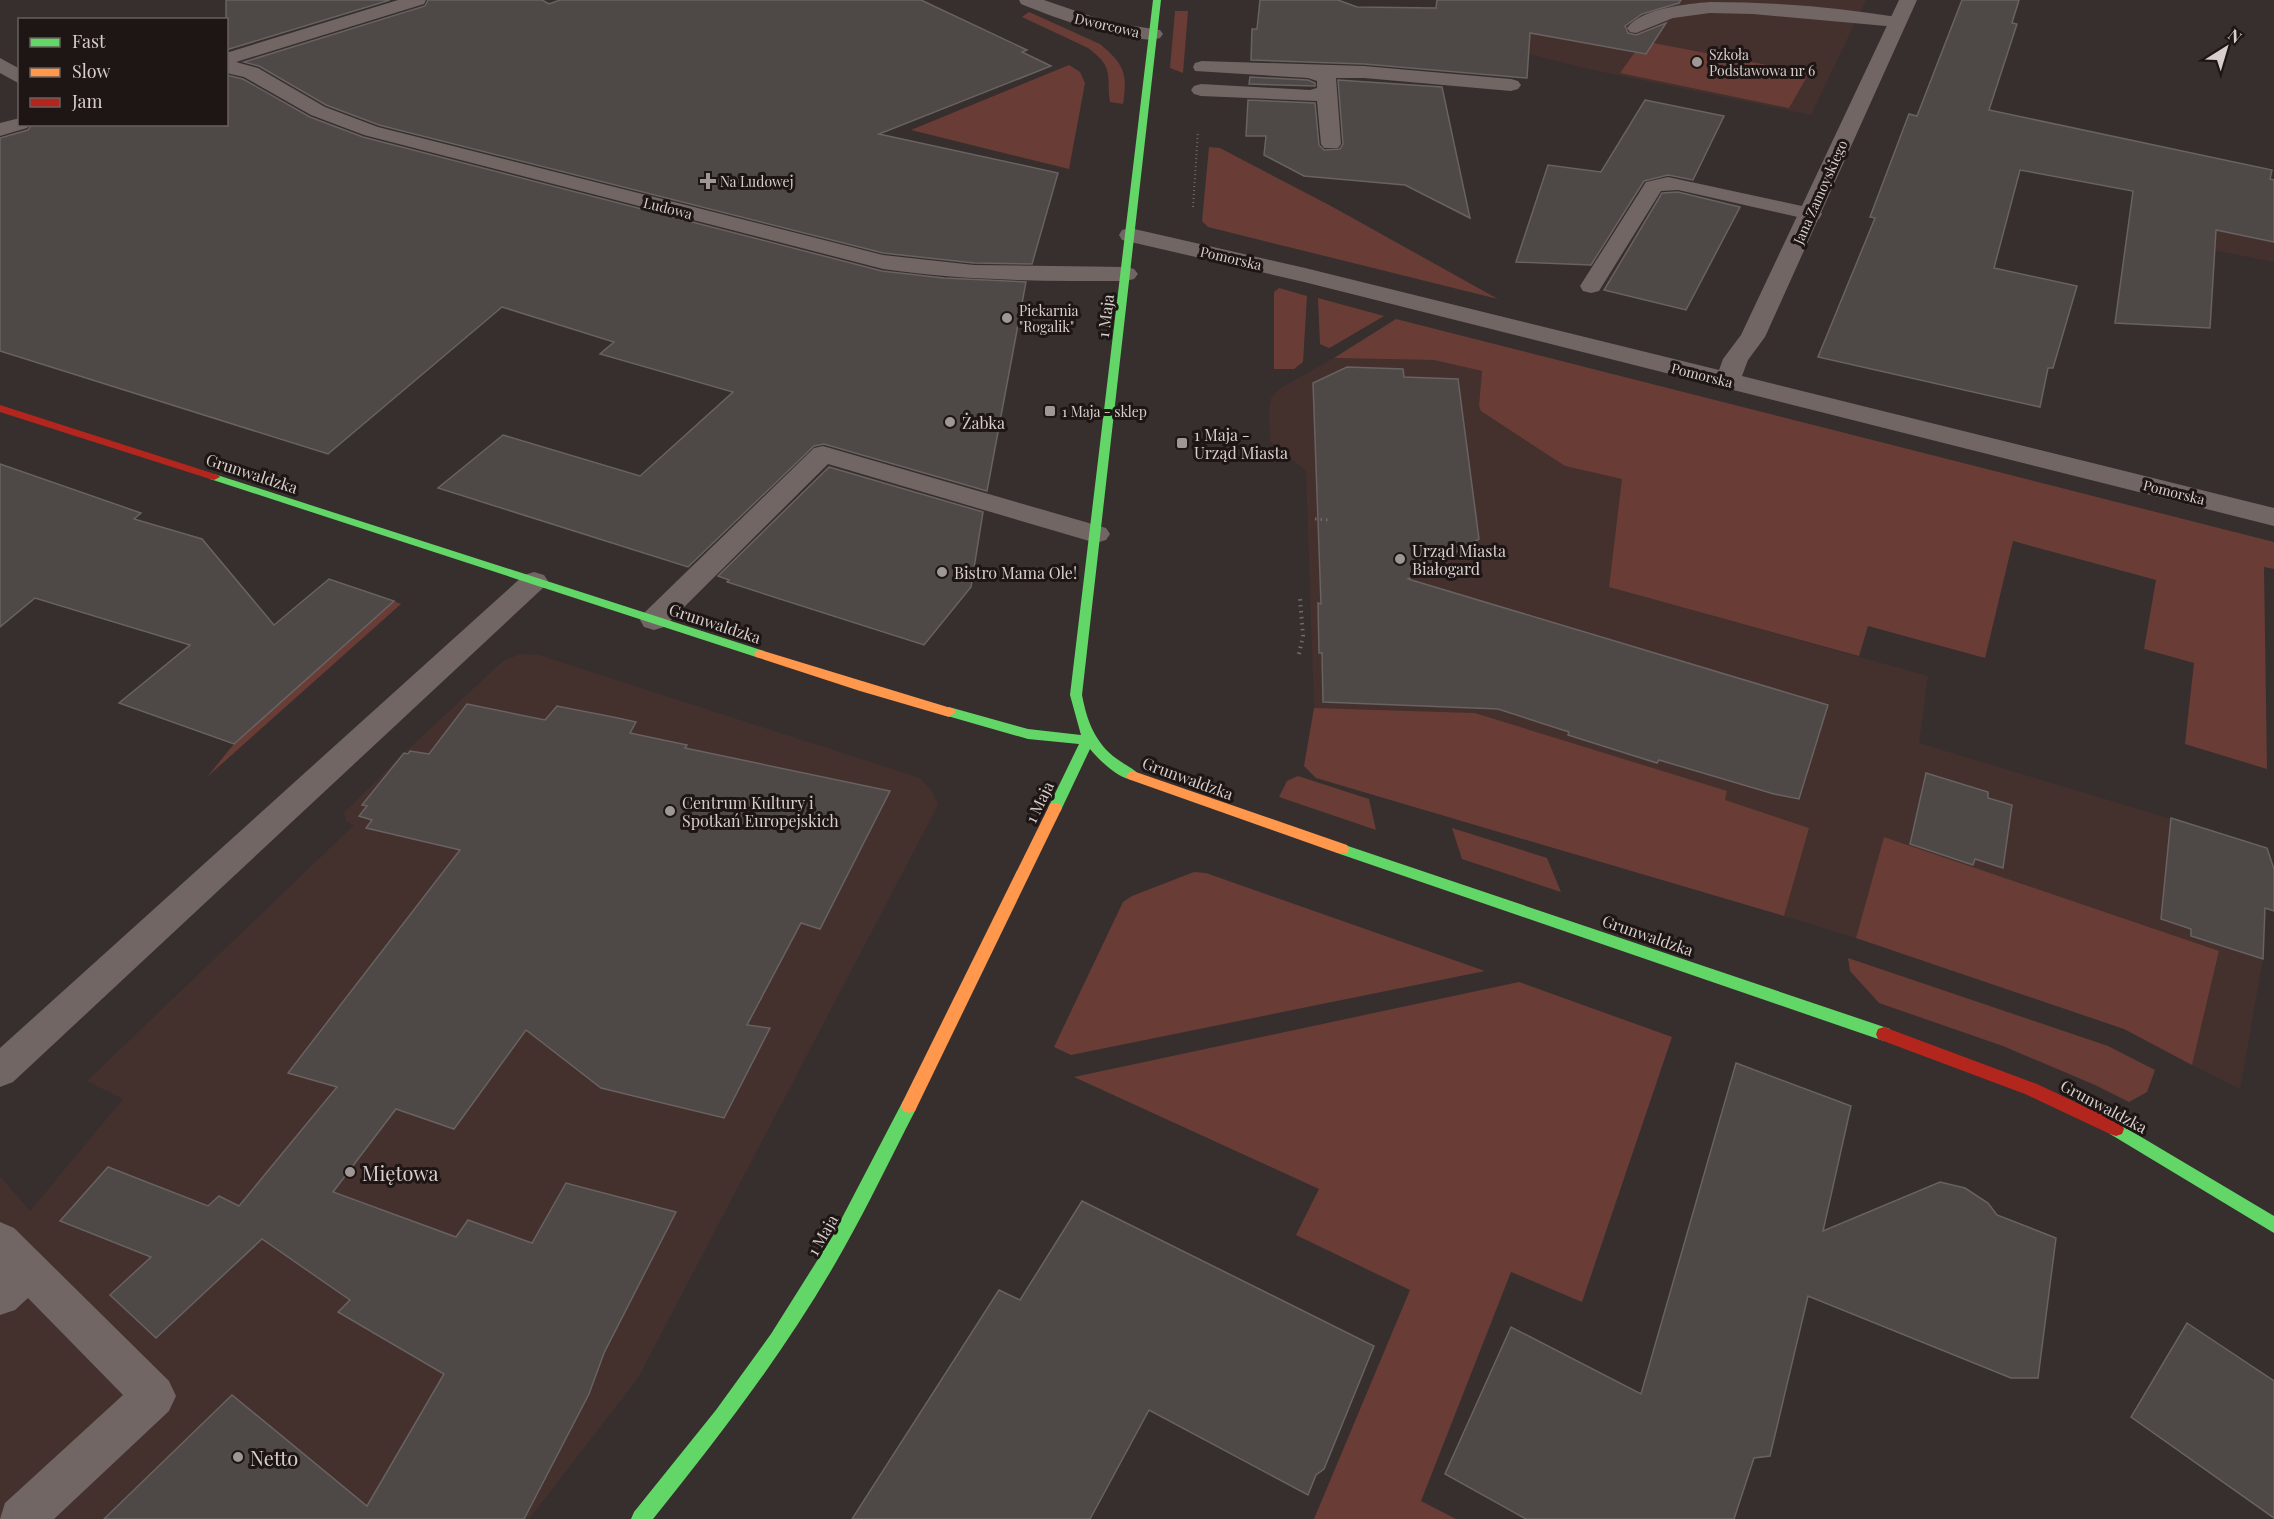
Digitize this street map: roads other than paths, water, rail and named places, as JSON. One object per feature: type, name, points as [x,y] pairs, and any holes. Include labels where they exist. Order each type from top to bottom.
[{"type":"street","points":[[228,58],[417,0]]},
{"type":"street","name":"Dworcowa","points":[[1028,0],[1065,15],[1111,29],[1132,34],[1153,34]]},
{"type":"street","name":"1 Maja","points":[[641,1519],[723,1417],[777,1340],[838,1243],[882,1160],[1088,740],[1078,718],[1076,695],[1156,0]]},
{"type":"street","name":"Jana Zamoyskiego","points":[[1727,381],[1736,359],[1753,337],[1908,0]]},
{"type":"street","points":[[0,64],[18,77]]},
{"type":"street","name":"Ludowa","points":[[228,67],[238,67],[252,72],[319,111],[371,131],[883,262],[935,270],[975,272],[1126,274]]},
{"type":"street","points":[[0,130],[18,125]]},
{"type":"street","name":"Pomorska","points":[[1130,235],[1305,275],[2274,517]]},
{"type":"street","name":"Grunwaldzka","points":[[0,408],[865,688],[1028,734],[1088,740],[1102,756],[1120,770],[1146,782],[1803,1005],[2007,1078],[2115,1128],[2274,1225]]},
{"type":"lane","points":[[1636,28],[1648,16],[1691,6],[1721,4],[1867,17],[1898,22]]},
{"type":"lane","points":[[1202,67],[1364,72],[1510,85]]},
{"type":"lane","points":[[1311,72],[1327,78],[1331,144]]},
{"type":"lane","points":[[1200,90],[1312,96],[1326,91]]},
{"type":"lane","points":[[1591,286],[1653,186],[1678,184],[1811,214]]},
{"type":"lane","points":[[654,620],[823,454],[1096,534]]},
{"type":"lane","points":[[0,1071],[534,581]]},
{"type":"lane","points":[[0,1241],[14,1283],[154,1396],[21,1519]]},
{"type":"place","name":"Szkoła Podstawowa nr 6","points":[[1697,62]]},
{"type":"place","name":"Na Ludowej","points":[[708,181]]},
{"type":"place","name":"Piekarnia \"Rogalik\"","points":[[1007,318]]},
{"type":"place","name":"1 Maja - sklep","points":[[1050,411]]},
{"type":"place","name":"Żabka","points":[[950,422]]},
{"type":"place","name":"1 Maja - Urząd Miasta","points":[[1182,443]]},
{"type":"place","name":"Urząd Miasta Białogard","points":[[1400,559]]},
{"type":"place","name":"Bistro Mama Ole!","points":[[942,572]]},
{"type":"place","name":"Centrum Kultury i Spotkań Europejskich","points":[[670,811]]},
{"type":"place","name":"Miętowa","points":[[350,1172]]},
{"type":"place","name":"Netto","points":[[238,1457]]}]
